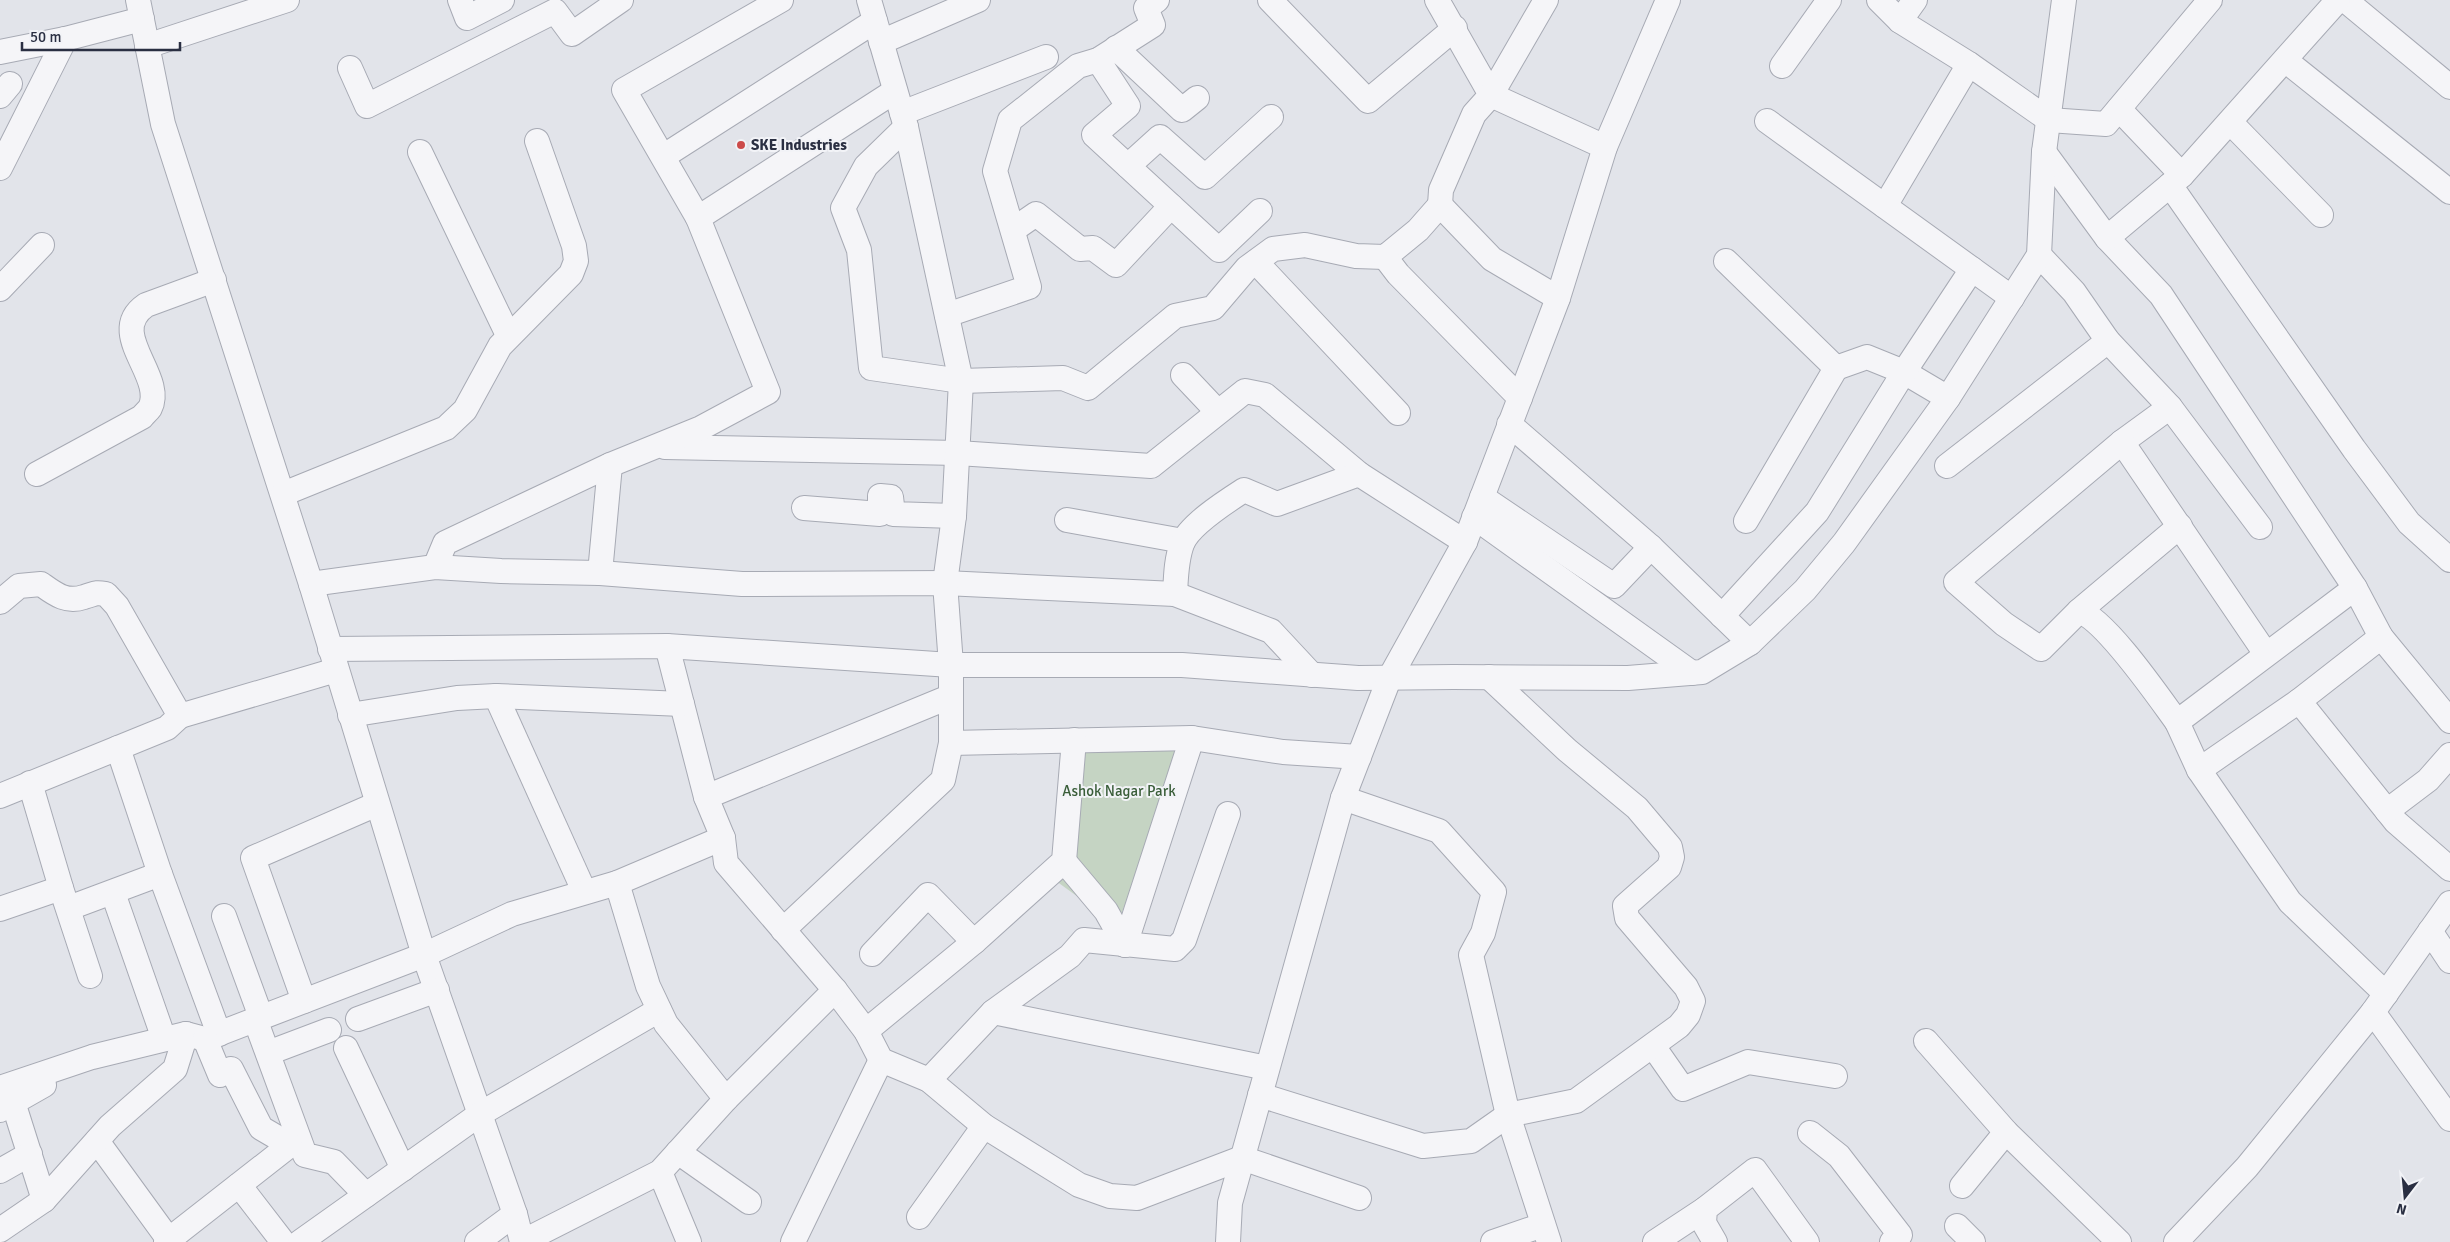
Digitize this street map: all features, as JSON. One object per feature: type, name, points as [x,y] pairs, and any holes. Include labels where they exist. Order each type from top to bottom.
[{"type":"street","points":[[147,46],[287,0]]},
{"type":"street","points":[[460,0],[467,18],[502,0]]},
{"type":"street","points":[[350,68],[367,106],[556,11],[572,34],[621,0]]},
{"type":"street","points":[[435,567],[445,543],[610,465],[701,428],[768,392],[698,218],[664,156],[624,90],[781,0]]},
{"type":"street","points":[[664,156],[875,21],[978,0]]},
{"type":"street","points":[[947,316],[1029,287],[995,171],[1010,120],[1078,66],[1107,54],[1153,25],[1146,8],[1156,0]]},
{"type":"street","points":[[1270,0],[1368,102],[1455,28]]},
{"type":"street","points":[[1437,0],[1455,28],[1491,95],[1605,147]]},
{"type":"street","points":[[901,110],[866,166],[843,208],[858,250],[871,368],[961,382],[1063,378],[1088,388],[1175,316],[1213,308],[1247,268],[1273,249],[1294,245],[1356,256],[1386,257],[1418,230],[1440,205],[1441,190],[1474,114],[1491,95],[1546,0]]},
{"type":"street","points":[[1228,1242],[1230,1203],[1343,798],[1389,679],[1465,542],[1558,298],[1605,147],[1668,0]]},
{"type":"street","points":[[1782,66],[1829,0]]},
{"type":"street","points":[[1879,0],[1900,21],[1969,64],[2049,120],[2106,124],[2207,2]]},
{"type":"street","points":[[1900,21],[1915,0]]},
{"type":"street","points":[[0,794],[167,728],[180,716],[333,660],[667,646],[951,665],[1182,665],[1389,679],[1489,677],[1628,678],[1702,672],[1750,643],[1805,590],[1844,543],[1948,398],[2039,255],[2044,152],[2064,0]]},
{"type":"street","points":[[2107,238],[2176,180],[2338,0]]},
{"type":"street","points":[[2344,0],[2450,87]]},
{"type":"street","points":[[0,52],[65,39],[140,9],[164,124],[312,584],[333,660],[424,955],[515,1214],[522,1242],[660,1172],[726,1099],[835,990]]},
{"type":"street","points":[[783,930],[943,780],[951,743],[949,697],[951,665],[945,583],[954,516],[961,382],[901,110],[875,21]]},
{"type":"street","points":[[0,168],[65,39]]},
{"type":"street","points":[[1107,54],[1182,110],[1197,98]]},
{"type":"street","points":[[1107,54],[1128,106],[1094,135],[1219,250],[1260,211]]},
{"type":"street","points":[[698,218],[901,110],[1046,57]]},
{"type":"street","points":[[2285,60],[2450,192]]},
{"type":"street","points":[[1885,206],[1969,64]]},
{"type":"street","points":[[2119,109],[2176,180],[2354,449],[2409,523],[2450,560]]},
{"type":"street","points":[[1128,166],[1160,137],[1205,177],[1271,117]]},
{"type":"street","points":[[1767,121],[2012,298]]},
{"type":"street","points":[[2230,122],[2320,215]]},
{"type":"street","points":[[283,494],[446,428],[465,410],[508,335],[562,285],[571,274],[576,260],[574,246],[537,141]]},
{"type":"street","points":[[420,152],[508,335]]},
{"type":"street","points":[[2044,152],[2107,238],[2161,295],[2355,588],[2381,637],[2450,721]]},
{"type":"street","points":[[1440,205],[1492,258],[1558,298]]},
{"type":"street","points":[[1013,230],[1036,214],[1080,249],[1093,248],[1116,266],[1172,206]]},
{"type":"street","points":[[0,289],[42,244]]},
{"type":"street","points":[[2039,255],[2074,292],[2108,341],[2170,407],[2260,527]]},
{"type":"street","points":[[1386,257],[1398,274],[1520,398]]},
{"type":"street","points":[[1726,261],[1836,368]]},
{"type":"street","points":[[1256,262],[1398,413]]},
{"type":"street","points":[[1722,616],[1817,512],[1904,372],[1972,269]]},
{"type":"street","points":[[37,474],[142,417],[150,408],[151,398],[149,382],[135,345],[132,320],[137,311],[146,305],[214,280]]},
{"type":"street","points":[[1947,466],[2108,341]]},
{"type":"street","points":[[1746,521],[1836,368],[1867,357],[1904,372],[1948,398]]},
{"type":"street","points":[[1182,375],[1217,412]]},
{"type":"street","points":[[656,446],[958,453],[1151,466],[1245,391],[1265,395],[1358,474],[1465,542]]},
{"type":"street","points":[[2170,407],[2122,442],[1956,582],[2004,624],[2041,649],[2079,611],[2180,526]]},
{"type":"street","points":[[1509,424],[1651,547],[1750,643]]},
{"type":"street","points":[[2122,442],[2266,654]]},
{"type":"street","points":[[600,572],[610,465]]},
{"type":"street","points":[[1175,594],[1176,563],[1183,541],[1214,510],[1244,490],[1277,504],[1358,474]]},
{"type":"street","points":[[804,508],[880,514],[880,496],[891,497],[893,514],[954,516]]},
{"type":"street","points":[[1478,507],[1614,586],[1651,547]]},
{"type":"street","points":[[1478,507],[1692,673]]},
{"type":"street","points":[[1068,520],[1183,541]]},
{"type":"street","points":[[312,584],[435,567],[501,571],[600,572],[742,584],[945,583],[1175,594],[1271,632],[1312,675]]},
{"type":"street","points":[[0,602],[19,586],[41,584],[62,599],[84,597],[93,592],[106,594],[117,606],[180,716]]},
{"type":"street","points":[[2177,722],[2355,588]]},
{"type":"street","points":[[2079,611],[2089,614],[2106,630],[2177,722],[2199,770],[2290,902],[2380,1003],[2450,1119]]},
{"type":"street","points":[[2199,770],[2299,701],[2381,637]]},
{"type":"street","points":[[667,646],[706,797],[723,838],[726,863],[835,990],[866,1031],[880,1060],[929,1080],[984,1126],[1079,1185],[1110,1196],[1137,1198],[1242,1158],[1359,1198]]},
{"type":"street","points":[[1260,1095],[1423,1146],[1471,1141],[1508,1115],[1576,1101],[1653,1046],[1679,1026],[1688,1015],[1693,1001],[1686,987],[1627,918],[1625,906],[1670,867],[1672,857],[1670,847],[1637,808],[1567,750],[1489,677]]},
{"type":"street","points":[[350,715],[420,702],[496,696],[682,704]]},
{"type":"street","points":[[496,696],[584,891]]},
{"type":"street","points":[[706,797],[949,697]]},
{"type":"street","points":[[2299,701],[2396,822],[2450,869]]},
{"type":"street","points":[[951,743],[1192,738],[1283,752],[1359,757]]},
{"type":"street","points":[[1125,945],[1192,738]]},
{"type":"street","points":[[866,1031],[974,942],[1064,860],[1074,740]]},
{"type":"street","points":[[0,1230],[44,1200],[110,1126],[175,1069],[193,1037],[160,874],[118,748]]},
{"type":"street","points":[[2388,812],[2428,780],[2450,756]]},
{"type":"street","points":[[30,783],[90,976]]},
{"type":"street","points":[[1343,798],[1439,831],[1494,892],[1483,933],[1471,954],[1508,1115],[1546,1233],[1493,1242]]},
{"type":"street","points":[[304,1001],[253,858],[377,804]]},
{"type":"street","points":[[929,1080],[993,1012],[1070,956],[1084,940],[1174,949],[1184,940],[1228,814]]},
{"type":"street","points":[[44,1200],[30,1154],[4,1100],[92,1057],[193,1037],[258,1018],[424,955],[512,914],[584,891],[617,883],[723,838]]},
{"type":"street","points":[[1064,860],[1106,911],[1125,945]]},
{"type":"street","points":[[0,909],[65,898],[113,893],[160,874]]},
{"type":"street","points":[[617,883],[648,986],[666,1024],[726,1099]]},
{"type":"street","points":[[97,1140],[167,1241],[290,1145],[261,1128],[231,1069],[220,1075],[193,1037],[113,893]]},
{"type":"street","points":[[872,954],[928,895],[974,942]]},
{"type":"street","points":[[2181,1240],[2247,1167],[2380,1003],[2430,931],[2448,910]]},
{"type":"street","points":[[224,916],[268,1053],[305,1155],[334,1162],[366,1195]]},
{"type":"street","points":[[2430,931],[2450,961]]},
{"type":"street","points":[[358,1019],[437,990]]},
{"type":"street","points":[[300,1242],[480,1114],[659,1010]]},
{"type":"street","points":[[993,1012],[1267,1068]]},
{"type":"street","points":[[268,1053],[329,1030]]},
{"type":"street","points":[[1926,1041],[2006,1132],[2119,1242]]},
{"type":"street","points":[[1653,1046],[1683,1090],[1748,1062],[1835,1076]]},
{"type":"street","points":[[346,1048],[403,1169]]},
{"type":"street","points":[[793,1242],[880,1060]]},
{"type":"street","points":[[919,1217],[984,1126]]},
{"type":"street","points":[[1962,1186],[2006,1132]]},
{"type":"street","points":[[1810,1133],[1839,1156],[1900,1235],[1892,1242]]},
{"type":"street","points":[[678,1152],[749,1202]]},
{"type":"street","points":[[0,1171],[30,1154]]},
{"type":"street","points":[[1654,1242],[1705,1208],[1755,1170],[1807,1242]]},
{"type":"street","points":[[660,1172],[689,1242]]},
{"type":"street","points":[[240,1185],[283,1242]]},
{"type":"street","points":[[1705,1208],[1704,1223],[1715,1242]]},
{"type":"street","points":[[477,1242],[515,1214]]},
{"type":"green space","name":"Ashok Nagar Park","points":[[1079,747],[1180,749],[1141,863],[1117,925],[1056,881]]},
{"type":"place","name":"SKE Industries","points":[[741,145]]}]
